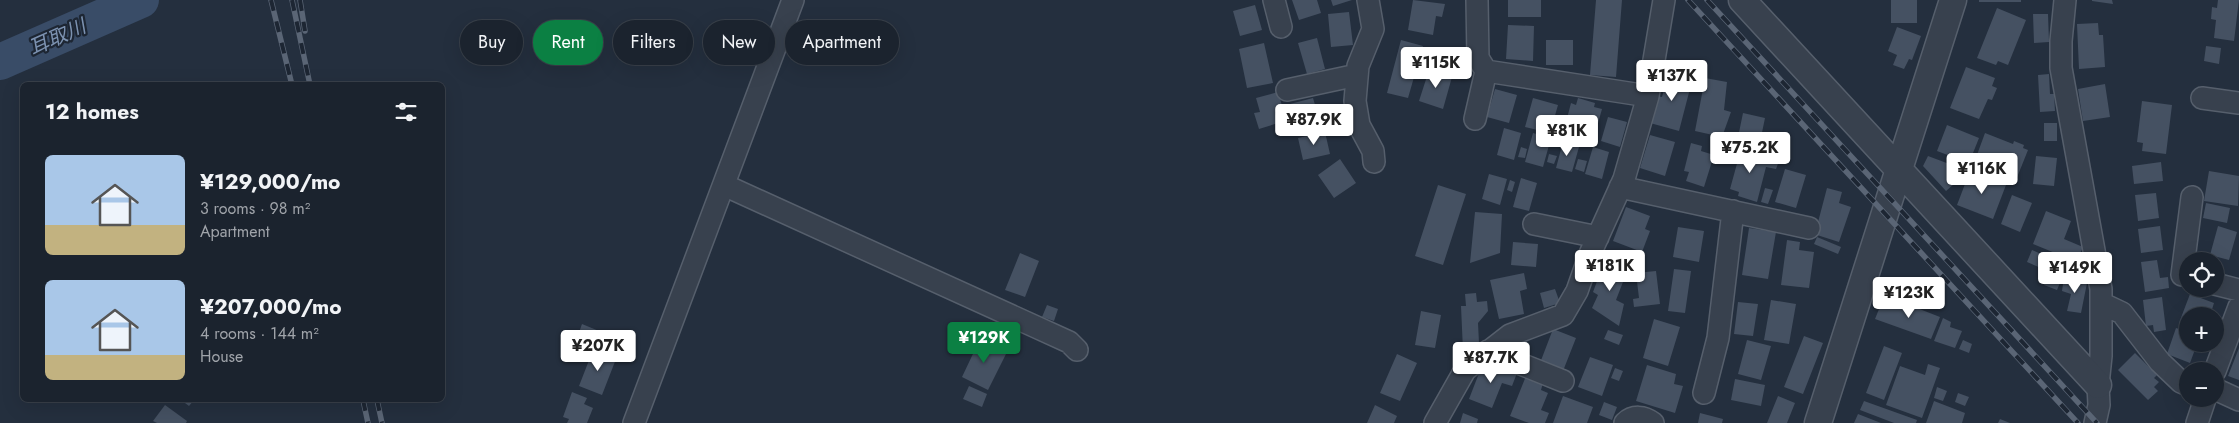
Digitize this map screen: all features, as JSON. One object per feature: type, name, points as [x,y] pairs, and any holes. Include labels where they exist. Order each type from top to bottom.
[{"type":"street","points":[[634,423],[792,0]]},
{"type":"street","points":[[1274,0],[1281,27]]},
{"type":"street","points":[[1368,0],[1373,29],[1358,66],[1355,101],[1359,125],[1373,151],[1374,162]]},
{"type":"street","points":[[1475,119],[1486,71],[1478,58],[1478,0]]},
{"type":"street","points":[[1436,423],[1465,370],[1510,335],[1563,315],[1576,292],[1620,187],[1648,96],[1664,0]]},
{"type":"street","points":[[1742,0],[2098,385]]},
{"type":"street","points":[[1818,423],[1953,0]]},
{"type":"street","points":[[2065,0],[2061,41],[2061,68],[2101,289],[2101,356],[2098,385],[2100,405],[2095,423]]},
{"type":"street","points":[[1486,71],[1648,96]]},
{"type":"street","points":[[1287,90],[1357,75]]},
{"type":"street","points":[[2202,98],[2239,103]]},
{"type":"street","points":[[724,184],[1069,342],[1077,350]]},
{"type":"street","points":[[1620,187],[1809,228]]},
{"type":"street","points":[[2185,252],[2192,197]]},
{"type":"street","points":[[1704,393],[1718,338],[1733,212]]},
{"type":"street","points":[[1534,224],[1598,237]]},
{"type":"street","points":[[2224,286],[2239,290]]},
{"type":"street","points":[[2101,303],[2122,313],[2160,362],[2179,380]]},
{"type":"street","points":[[2218,362],[2239,307]]},
{"type":"street","points":[[1488,351],[1564,381]]},
{"type":"street","points":[[2224,393],[2239,400]]},
{"type":"street","points":[[2197,423],[2202,407]]},
{"type":"street","points":[[1625,423],[1637,417],[1653,423]]},
{"type":"building","points":[[1292,0],[1317,0],[1321,13],[1299,20]]},
{"type":"building","points":[[1331,0],[1352,0],[1333,6]]},
{"type":"building","points":[[1413,0],[1445,4],[1442,17],[1436,16],[1433,35],[1408,30]]},
{"type":"building","points":[[1508,0],[1541,0],[1541,17],[1508,17]]},
{"type":"building","points":[[1596,0],[1622,0],[1616,77],[1590,75]]},
{"type":"building","points":[[1891,0],[1917,0],[1917,23],[1891,23]]},
{"type":"building","points":[[1979,0],[2021,0],[2021,2],[1979,2]]},
{"type":"building","points":[[2112,0],[2113,4],[2092,1]]},
{"type":"building","points":[[2218,0],[2239,0],[2234,41],[2214,38],[2216,20],[2211,19],[2212,7],[2217,8]]},
{"type":"building","points":[[1255,5],[1262,30],[1240,36],[1233,11]]},
{"type":"building","points":[[1997,8],[2026,20],[2008,65],[1998,61],[1996,65],[1977,58]]},
{"type":"building","points":[[1349,12],[1353,45],[1331,47],[1328,14]]},
{"type":"building","points":[[2033,14],[2048,14],[2049,42],[2034,43]]},
{"type":"building","points":[[2098,23],[2099,35],[2103,35],[2105,67],[2079,69],[2077,24]]},
{"type":"building","points":[[1508,25],[1534,26],[1533,61],[1506,59]]},
{"type":"building","points":[[1897,27],[1921,36],[1912,60],[1909,59],[1904,69],[1893,65],[1897,55],[1888,51]]},
{"type":"building","points":[[1317,38],[1325,69],[1307,74],[1298,43]]},
{"type":"building","points":[[1401,40],[1423,46],[1408,98],[1387,93]]},
{"type":"building","points":[[1546,40],[1573,40],[1573,65],[1546,65]]},
{"type":"building","points":[[1264,43],[1273,83],[1247,88],[1239,49]]},
{"type":"building","points":[[2206,46],[2221,48],[2219,64],[2204,61]]},
{"type":"building","points":[[1966,67],[1995,78],[1992,86],[1997,88],[1992,100],[1988,99],[1979,119],[1950,108]]},
{"type":"building","points":[[1429,70],[1452,77],[1443,109],[1419,101]]},
{"type":"building","points":[[1669,71],[1693,77],[1679,131],[1650,123],[1657,96],[1662,97]]},
{"type":"building","points":[[2049,74],[2050,94],[2054,94],[2055,111],[2040,112],[2038,75]]},
{"type":"building","points":[[1705,78],[1727,82],[1724,110],[1731,112],[1722,137],[1695,131]]},
{"type":"building","points":[[2105,84],[2110,117],[2083,121],[2078,89]]},
{"type":"building","points":[[1495,89],[1517,95],[1509,123],[1487,117]]},
{"type":"building","points":[[1278,92],[1283,109],[1275,112],[1278,123],[1259,129],[1254,113],[1260,112],[1256,98]]},
{"type":"building","points":[[1313,98],[1318,115],[1330,111],[1333,121],[1297,131],[1290,104]]},
{"type":"building","points":[[1533,98],[1558,105],[1550,133],[1525,127]]},
{"type":"building","points":[[1578,98],[1595,103],[1594,107],[1602,109],[1593,141],[1572,136],[1574,128],[1565,126],[1571,103],[1576,105]]},
{"type":"building","points":[[2142,101],[2172,105],[2166,154],[2142,151],[2143,143],[2137,142]]},
{"type":"building","points":[[1743,113],[1765,118],[1759,147],[1737,142]]},
{"type":"building","points":[[1608,117],[1627,122],[1620,147],[1601,141]]},
{"type":"building","points":[[2044,123],[2057,123],[2057,141],[2044,141]]},
{"type":"building","points":[[1947,125],[1979,138],[1969,163],[1937,151]]},
{"type":"building","points":[[1504,128],[1521,133],[1514,160],[1497,155]]},
{"type":"building","points":[[1325,132],[1330,154],[1303,160],[1298,138]]},
{"type":"building","points":[[1533,133],[1551,138],[1543,167],[1525,162]]},
{"type":"building","points":[[1985,133],[2013,144],[2014,141],[2024,145],[2023,148],[2028,150],[2016,180],[1974,163]]},
{"type":"building","points":[[1650,135],[1675,142],[1665,176],[1640,168]]},
{"type":"building","points":[[1563,142],[1579,147],[1572,172],[1556,168]]},
{"type":"building","points":[[1691,143],[1702,146],[1701,151],[1714,155],[1704,187],[1686,181],[1689,172],[1684,171]]},
{"type":"building","points":[[1521,147],[1527,149],[1525,158],[1518,157]]},
{"type":"building","points":[[1593,147],[1609,152],[1602,179],[1585,174]]},
{"type":"building","points":[[1734,150],[1779,161],[1776,169],[1766,167],[1757,202],[1738,196],[1739,192],[1730,189],[1738,160],[1732,158]]},
{"type":"building","points":[[1549,154],[1557,156],[1554,164],[1547,162]]},
{"type":"building","points":[[1928,156],[1952,165],[1961,178],[1946,191],[1923,166]]},
{"type":"building","points":[[2036,156],[2057,158],[2054,186],[2033,184]]},
{"type":"building","points":[[1340,159],[1356,183],[1334,198],[1318,175]]},
{"type":"building","points":[[1578,159],[1587,161],[1584,172],[1575,169]]},
{"type":"building","points":[[2161,162],[2163,181],[2134,184],[2132,166]]},
{"type":"building","points":[[1785,169],[1806,175],[1796,208],[1775,202]]},
{"type":"building","points":[[1970,171],[2006,185],[1993,219],[1957,205]]},
{"type":"building","points":[[2209,171],[2239,176],[2238,206],[2204,201]]},
{"type":"building","points":[[1489,174],[1507,179],[1500,205],[1482,199]]},
{"type":"building","points":[[1521,178],[1537,183],[1529,211],[1513,207]]},
{"type":"building","points":[[1510,180],[1515,182],[1512,192],[1507,190]]},
{"type":"building","points":[[1438,185],[1466,194],[1443,265],[1415,256]]},
{"type":"building","points":[[1765,188],[1773,190],[1768,204],[1761,202]]},
{"type":"building","points":[[1827,188],[1842,192],[1839,203],[1851,207],[1839,242],[1817,235],[1820,227],[1817,226]]},
{"type":"building","points":[[2156,193],[2159,218],[2138,221],[2135,195]]},
{"type":"building","points":[[2012,195],[2032,203],[2020,232],[2001,224]]},
{"type":"building","points":[[2206,203],[2230,208],[2227,223],[2203,218]]},
{"type":"building","points":[[1626,207],[1650,216],[1645,229],[1650,231],[1642,252],[1613,241]]},
{"type":"building","points":[[2046,211],[2071,221],[2064,239],[2083,247],[2074,267],[2052,259],[2055,253],[2033,244]]},
{"type":"building","points":[[1475,212],[1502,214],[1500,253],[1470,263]]},
{"type":"building","points":[[2160,226],[2163,250],[2141,253],[2138,229]]},
{"type":"building","points":[[2218,226],[2237,232],[2229,260],[2224,259],[2224,252],[2211,252]]},
{"type":"building","points":[[1678,227],[1704,231],[1699,262],[1673,257]]},
{"type":"building","points":[[1749,228],[1776,232],[1768,279],[1742,275]]},
{"type":"building","points":[[1817,237],[1841,247],[1838,254],[1814,244]]},
{"type":"building","points":[[1787,240],[1800,242],[1799,250],[1814,252],[1809,288],[1781,285]]},
{"type":"building","points":[[1513,242],[1538,244],[1536,267],[1511,265]]},
{"type":"building","points":[[2032,250],[2046,256],[2041,268],[2027,262]]},
{"type":"building","points":[[1020,253],[1039,261],[1025,297],[1005,290]]},
{"type":"building","points":[[1605,260],[1628,269],[1616,300],[1624,304],[1619,326],[1592,308],[1598,295],[1593,292]]},
{"type":"building","points":[[2157,260],[2160,278],[2168,277],[2169,288],[2145,292],[2141,262]]},
{"type":"building","points":[[1674,269],[1691,271],[1685,313],[1668,311]]},
{"type":"building","points":[[1656,271],[1660,304],[1634,307],[1633,299],[1639,298],[1636,273]]},
{"type":"building","points":[[1524,273],[1527,289],[1520,291],[1524,314],[1499,319],[1490,280]]},
{"type":"building","points":[[2048,273],[2062,278],[2057,290],[2044,285]]},
{"type":"building","points":[[2064,277],[2087,283],[2081,313],[2067,311],[2071,294],[2062,291]]},
{"type":"building","points":[[1555,289],[1560,303],[1544,308],[1540,293]]},
{"type":"building","points":[[1476,293],[1477,302],[1487,301],[1488,311],[1478,323],[1479,343],[1463,351],[1461,306],[1466,306],[1465,294]]},
{"type":"building","points":[[2162,297],[2166,330],[2154,332],[2153,325],[2146,326],[2143,300]]},
{"type":"building","points":[[2189,297],[2198,297],[2214,303],[2213,307],[2185,307]]},
{"type":"building","points":[[1771,300],[1796,304],[1789,344],[1764,340]]},
{"type":"building","points":[[1899,301],[1940,317],[1931,339],[1875,319],[1881,304],[1895,309]]},
{"type":"building","points":[[1738,302],[1758,304],[1753,336],[1734,334]]},
{"type":"building","points":[[1047,305],[1058,309],[1054,321],[1042,317]]},
{"type":"building","points":[[1421,311],[1441,315],[1435,348],[1415,345]]},
{"type":"building","points":[[1943,318],[1951,322],[1950,327],[1962,331],[1955,348],[1934,341]]},
{"type":"building","points":[[1654,319],[1680,327],[1668,366],[1643,358]]},
{"type":"building","points":[[582,324],[599,331],[592,348],[576,341]]},
{"type":"building","points":[[2176,328],[2179,329],[2179,352],[2194,352],[2190,362],[2167,354]]},
{"type":"building","points":[[1553,329],[1576,338],[1563,371],[1540,363]]},
{"type":"building","points":[[1608,330],[1623,335],[1619,345],[1604,339]]},
{"type":"building","points":[[1804,336],[1823,343],[1803,394],[1784,387]]},
{"type":"building","points":[[980,339],[1007,352],[988,390],[962,377]]},
{"type":"building","points":[[1747,340],[1771,346],[1761,380],[1738,374]]},
{"type":"building","points":[[1963,340],[1972,344],[1969,353],[1959,349]]},
{"type":"building","points":[[574,345],[582,348],[578,358],[570,355]]},
{"type":"building","points":[[1884,346],[1902,353],[1884,400],[1866,393]]},
{"type":"building","points":[[2239,348],[2239,380],[2228,376]]},
{"type":"building","points":[[593,350],[616,359],[602,395],[579,386]]},
{"type":"building","points":[[2135,353],[2157,375],[2154,378],[2159,382],[2154,387],[2158,391],[2148,400],[2118,370]]},
{"type":"building","points":[[1397,354],[1417,363],[1400,401],[1380,393]]},
{"type":"building","points":[[1590,357],[1613,365],[1602,396],[1578,387]]},
{"type":"building","points":[[1491,363],[1517,373],[1512,386],[1502,383],[1492,408],[1469,399],[1481,368],[1488,371]]},
{"type":"building","points":[[1928,364],[1940,368],[1922,418],[1886,405],[1900,366],[1925,375]]},
{"type":"building","points":[[1647,365],[1676,374],[1674,384],[1683,386],[1675,413],[1636,401]]},
{"type":"building","points":[[1615,368],[1623,371],[1619,381],[1611,378]]},
{"type":"building","points":[[1526,376],[1543,383],[1541,390],[1548,393],[1541,410],[1549,413],[1545,423],[1529,423],[1510,416]]},
{"type":"building","points":[[1735,379],[1765,385],[1761,406],[1731,400]]},
{"type":"building","points":[[969,386],[987,394],[982,407],[963,399]]},
{"type":"building","points":[[1937,387],[1947,391],[1943,401],[1934,398]]},
{"type":"building","points":[[572,392],[587,398],[584,404],[593,408],[587,423],[567,423],[569,419],[563,417]]},
{"type":"building","points":[[1958,393],[1969,397],[1965,406],[1955,402]]},
{"type":"building","points":[[1563,396],[1593,407],[1587,423],[1553,423]]},
{"type":"building","points":[[1778,396],[1795,403],[1787,423],[1767,423]]},
{"type":"building","points":[[1864,401],[1917,420],[1916,423],[1894,423],[1860,410]]},
{"type":"building","points":[[1934,401],[1965,413],[1962,423],[1926,423]]},
{"type":"building","points":[[184,402],[192,402],[189,406]]},
{"type":"building","points":[[1604,402],[1617,407],[1612,420],[1599,415]]},
{"type":"building","points":[[165,405],[187,421],[186,423],[157,423],[153,421]]},
{"type":"building","points":[[1375,405],[1397,416],[1394,423],[1367,423]]},
{"type":"building","points":[[1463,413],[1478,419],[1477,423],[1460,423]]},
{"type":"building","points":[[1700,413],[1723,419],[1722,423],[1698,423]]},
{"type":"building","points":[[1858,414],[1881,423],[1854,423]]},
{"type":"building","points":[[2000,419],[2010,423],[1998,423]]},
{"type":"waterway","name":"耳取川","points":[[0,62],[141,0]]},
{"type":"railway","points":[[271,0],[291,82]]},
{"type":"railway","points":[[292,0],[309,82]]},
{"type":"railway","points":[[300,0],[305,31]]},
{"type":"railway","points":[[1688,0],[2078,423]]},
{"type":"railway","points":[[1707,0],[2097,423]]},
{"type":"railway","points":[[363,402],[368,423]]},
{"type":"railway","points":[[377,402],[382,423]]}]
